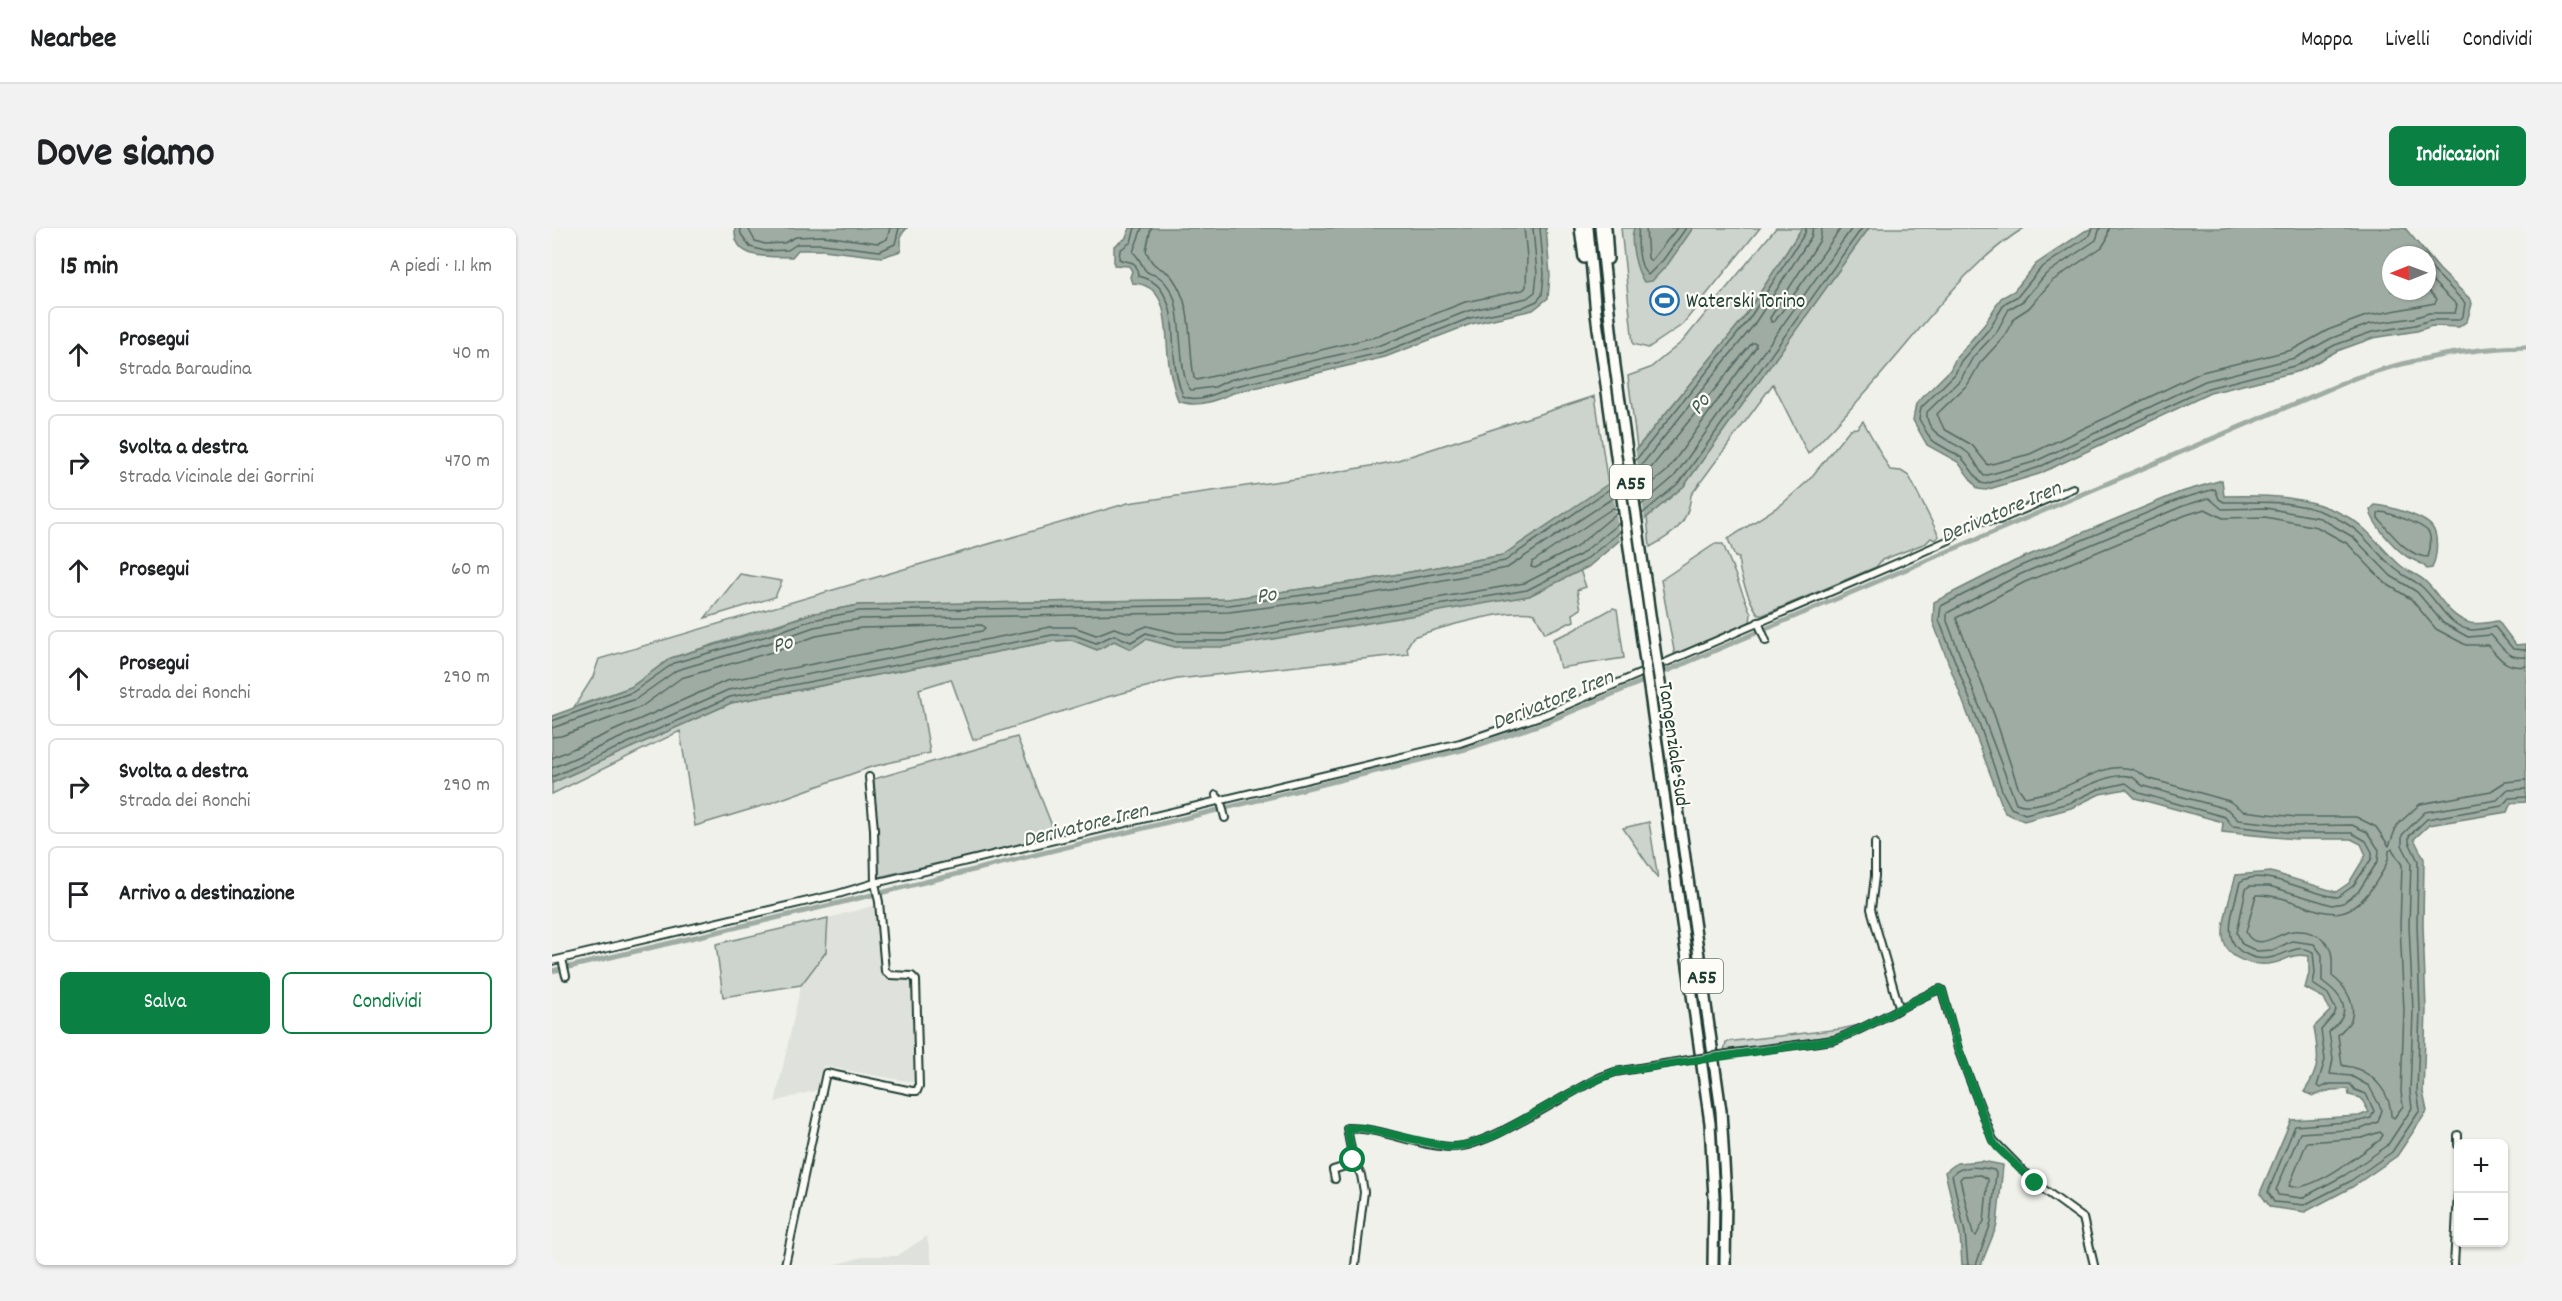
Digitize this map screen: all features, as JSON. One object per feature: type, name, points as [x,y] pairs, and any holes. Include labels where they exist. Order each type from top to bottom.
[{"type":"highway","points":[[1580,228],[1586,274],[1596,314]]},
{"type":"highway","name":"Tangenziale Sud","points":[[1588,228],[1596,314],[1710,1124],[1714,1198],[1713,1265]]},
{"type":"highway","name":"Tangenziale Sud","points":[[1600,228],[1607,310],[1721,1111],[1726,1197],[1725,1265]]},
{"type":"highway","points":[[1607,310],[1608,228]]},
{"type":"street","points":[[552,961],[838,894],[874,883],[1219,799],[1330,775],[1487,735],[1546,714],[1949,540],[1976,521],[2000,520],[2073,488]]},
{"type":"street","points":[[1758,622],[1766,641]]},
{"type":"street","points":[[785,1265],[826,1073],[912,1091],[917,1091],[919,1086],[916,980],[912,976],[890,975],[885,971],[879,902],[874,883],[874,829],[869,777]]},
{"type":"street","points":[[1219,799],[1225,818]]},
{"type":"street","points":[[1875,843],[1875,876],[1871,909],[1899,1007]]},
{"type":"street","points":[[562,960],[566,976]]},
{"type":"street","points":[[1355,1265],[1364,1192],[1347,1128],[1362,1128],[1448,1147],[1467,1145],[1496,1135],[1601,1077],[1623,1070],[1834,1040],[1940,989],[1958,1048],[1992,1140],[2035,1183],[2083,1218],[2094,1265]]},
{"type":"street","points":[[1335,1179],[1333,1170],[1355,1163]]},
{"type":"street","points":[[2454,1265],[2455,1247]]},
{"type":"shaded area","name":"Waterski Torino","points":[[1621,228],[1760,228],[1682,325],[1648,348],[1633,344]]},
{"type":"shaded area","points":[[1776,228],[1802,228],[1743,319],[1637,448],[1628,376],[1650,368],[1683,341]]},
{"type":"shaded area","points":[[1869,228],[2024,228],[1973,269],[1867,391],[1808,454],[1773,384],[1691,495],[1683,521],[1673,532],[1650,547],[1647,517],[1684,486]]},
{"type":"shaded area","points":[[1595,396],[1608,485],[1503,555],[1361,581],[1228,599],[859,605],[810,614],[671,658],[631,687],[574,707],[593,677],[599,659],[1128,503],[1316,476],[1392,462]]},
{"type":"shaded area","points":[[1863,421],[1890,470],[1901,471],[1909,476],[1939,536],[1935,540],[1931,538],[1926,543],[1882,560],[1876,567],[1759,615],[1745,588],[1739,558],[1735,557],[1728,539],[1782,504],[1809,480],[1850,429],[1857,428]]},
{"type":"shaded area","points":[[1715,544],[1723,544],[1751,614],[1750,622],[1675,656],[1661,580]]},
{"type":"shaded area","points":[[1580,570],[1586,587],[1577,590],[1581,609],[1573,614],[1574,621],[1545,633],[1535,614],[1509,613],[1492,616],[1413,637],[1407,647],[1408,654],[1177,679],[1107,697],[973,740],[951,679],[919,689],[930,753],[871,767],[765,805],[695,826],[680,731],[552,794],[552,783],[731,703],[1053,641],[1072,640],[1097,650],[1114,641],[1131,649],[1146,639],[1175,647],[1529,596]]},
{"type":"shaded area","points":[[740,574],[782,581],[775,597],[705,618]]},
{"type":"shaded area","points":[[1613,608],[1617,609],[1624,658],[1560,668],[1553,639]]},
{"type":"shaded area","points":[[1017,737],[1056,836],[879,877],[874,779]]},
{"type":"shaded area","points":[[1649,822],[1658,879],[1623,828]]},
{"type":"shaded area","points":[[876,905],[883,971],[888,979],[912,979],[917,1083],[823,1066],[817,1090],[775,1102],[801,985],[826,952],[828,918]]},
{"type":"shaded area","points":[[828,918],[826,952],[801,985],[723,997],[716,944]]},
{"type":"shaded area","points":[[1859,1025],[1844,1034],[1724,1051],[1726,1042]]},
{"type":"shaded area","points":[[927,1236],[932,1265],[834,1265],[866,1256],[897,1256]]},
{"type":"water","points":[[735,228],[907,228],[901,235],[901,251],[882,257],[823,250],[798,250],[792,257],[755,255],[747,252],[740,247],[736,239]]},
{"type":"water","points":[[1130,228],[1546,228],[1550,275],[1548,298],[1533,310],[1471,324],[1385,357],[1233,393],[1206,403],[1185,403],[1178,401],[1171,378],[1165,320],[1159,299],[1144,285],[1132,283],[1130,277],[1132,271],[1129,266],[1114,265],[1114,246],[1125,239]]},
{"type":"water","points":[[1634,228],[1693,228],[1668,264],[1652,281],[1644,282],[1634,255],[1632,240]]},
{"type":"water","name":"Po","points":[[1802,228],[1869,228],[1684,486],[1588,567],[1529,596],[1225,647],[1175,647],[1146,639],[1131,649],[1114,641],[1097,650],[1072,640],[1053,641],[731,703],[552,783],[552,716],[631,687],[671,658],[810,614],[859,605],[1228,599],[1361,581],[1503,555],[1608,484],[1743,319]]},
{"type":"water","points":[[2094,228],[2405,228],[2420,246],[2382,246],[2382,300],[2436,300],[2436,265],[2471,300],[2472,304],[2467,321],[2459,327],[2432,326],[2417,331],[2373,338],[2337,351],[2300,371],[2210,393],[2039,474],[1986,490],[1978,489],[1958,462],[1927,445],[1913,420],[1916,404],[1950,370],[1956,358],[1984,325],[2001,298],[2014,291],[2036,264],[2085,231]]},
{"type":"water","points":[[2222,480],[2224,496],[2271,496],[2302,500],[2346,516],[2368,532],[2400,565],[2424,580],[2456,616],[2473,624],[2498,621],[2516,645],[2526,644],[2526,802],[2511,803],[2507,812],[2429,825],[2414,839],[2424,859],[2423,925],[2426,1010],[2423,1092],[2427,1111],[2397,1156],[2352,1187],[2305,1212],[2270,1207],[2260,1193],[2291,1120],[2359,1116],[2369,1112],[2361,1098],[2349,1095],[2348,1089],[2331,1090],[2313,1096],[2304,1092],[2316,1068],[2317,1046],[2314,1027],[2330,1011],[2324,998],[2305,988],[2309,973],[2309,956],[2293,956],[2266,964],[2241,960],[2234,956],[2225,944],[2224,922],[2236,875],[2271,872],[2336,892],[2349,883],[2366,855],[2361,844],[2351,839],[2296,839],[2222,832],[2223,822],[2135,798],[2126,789],[2100,794],[2071,808],[2024,821],[2005,813],[1933,622],[1934,602],[2015,561],[2178,493]]},
{"type":"water","points":[[2375,505],[2414,515],[2432,527],[2436,536],[2436,547],[2432,568],[2427,569],[2406,556],[2390,542],[2372,516],[2370,510]]},
{"type":"water","points":[[1982,1161],[2003,1165],[1997,1225],[1981,1265],[1962,1265],[1960,1234],[1945,1172],[1957,1163]]},
{"type":"pier","points":[[1635,447],[1645,522],[1620,543],[1611,477]]},
{"type":"waterway","name":"Derivatore Iren","points":[[552,971],[1470,748],[1547,722],[2355,378],[2397,365],[2439,356],[2526,347]]},
{"type":"place","name":"Waterski Torino","points":[[1665,300]]},
{"type":"route","points":[[1353,1160],[1347,1128],[1362,1128],[1448,1147],[1467,1145],[1496,1135],[1587,1084],[1615,1072],[1834,1040],[1940,989],[1958,1048],[1992,1140],[2035,1183]]}]
